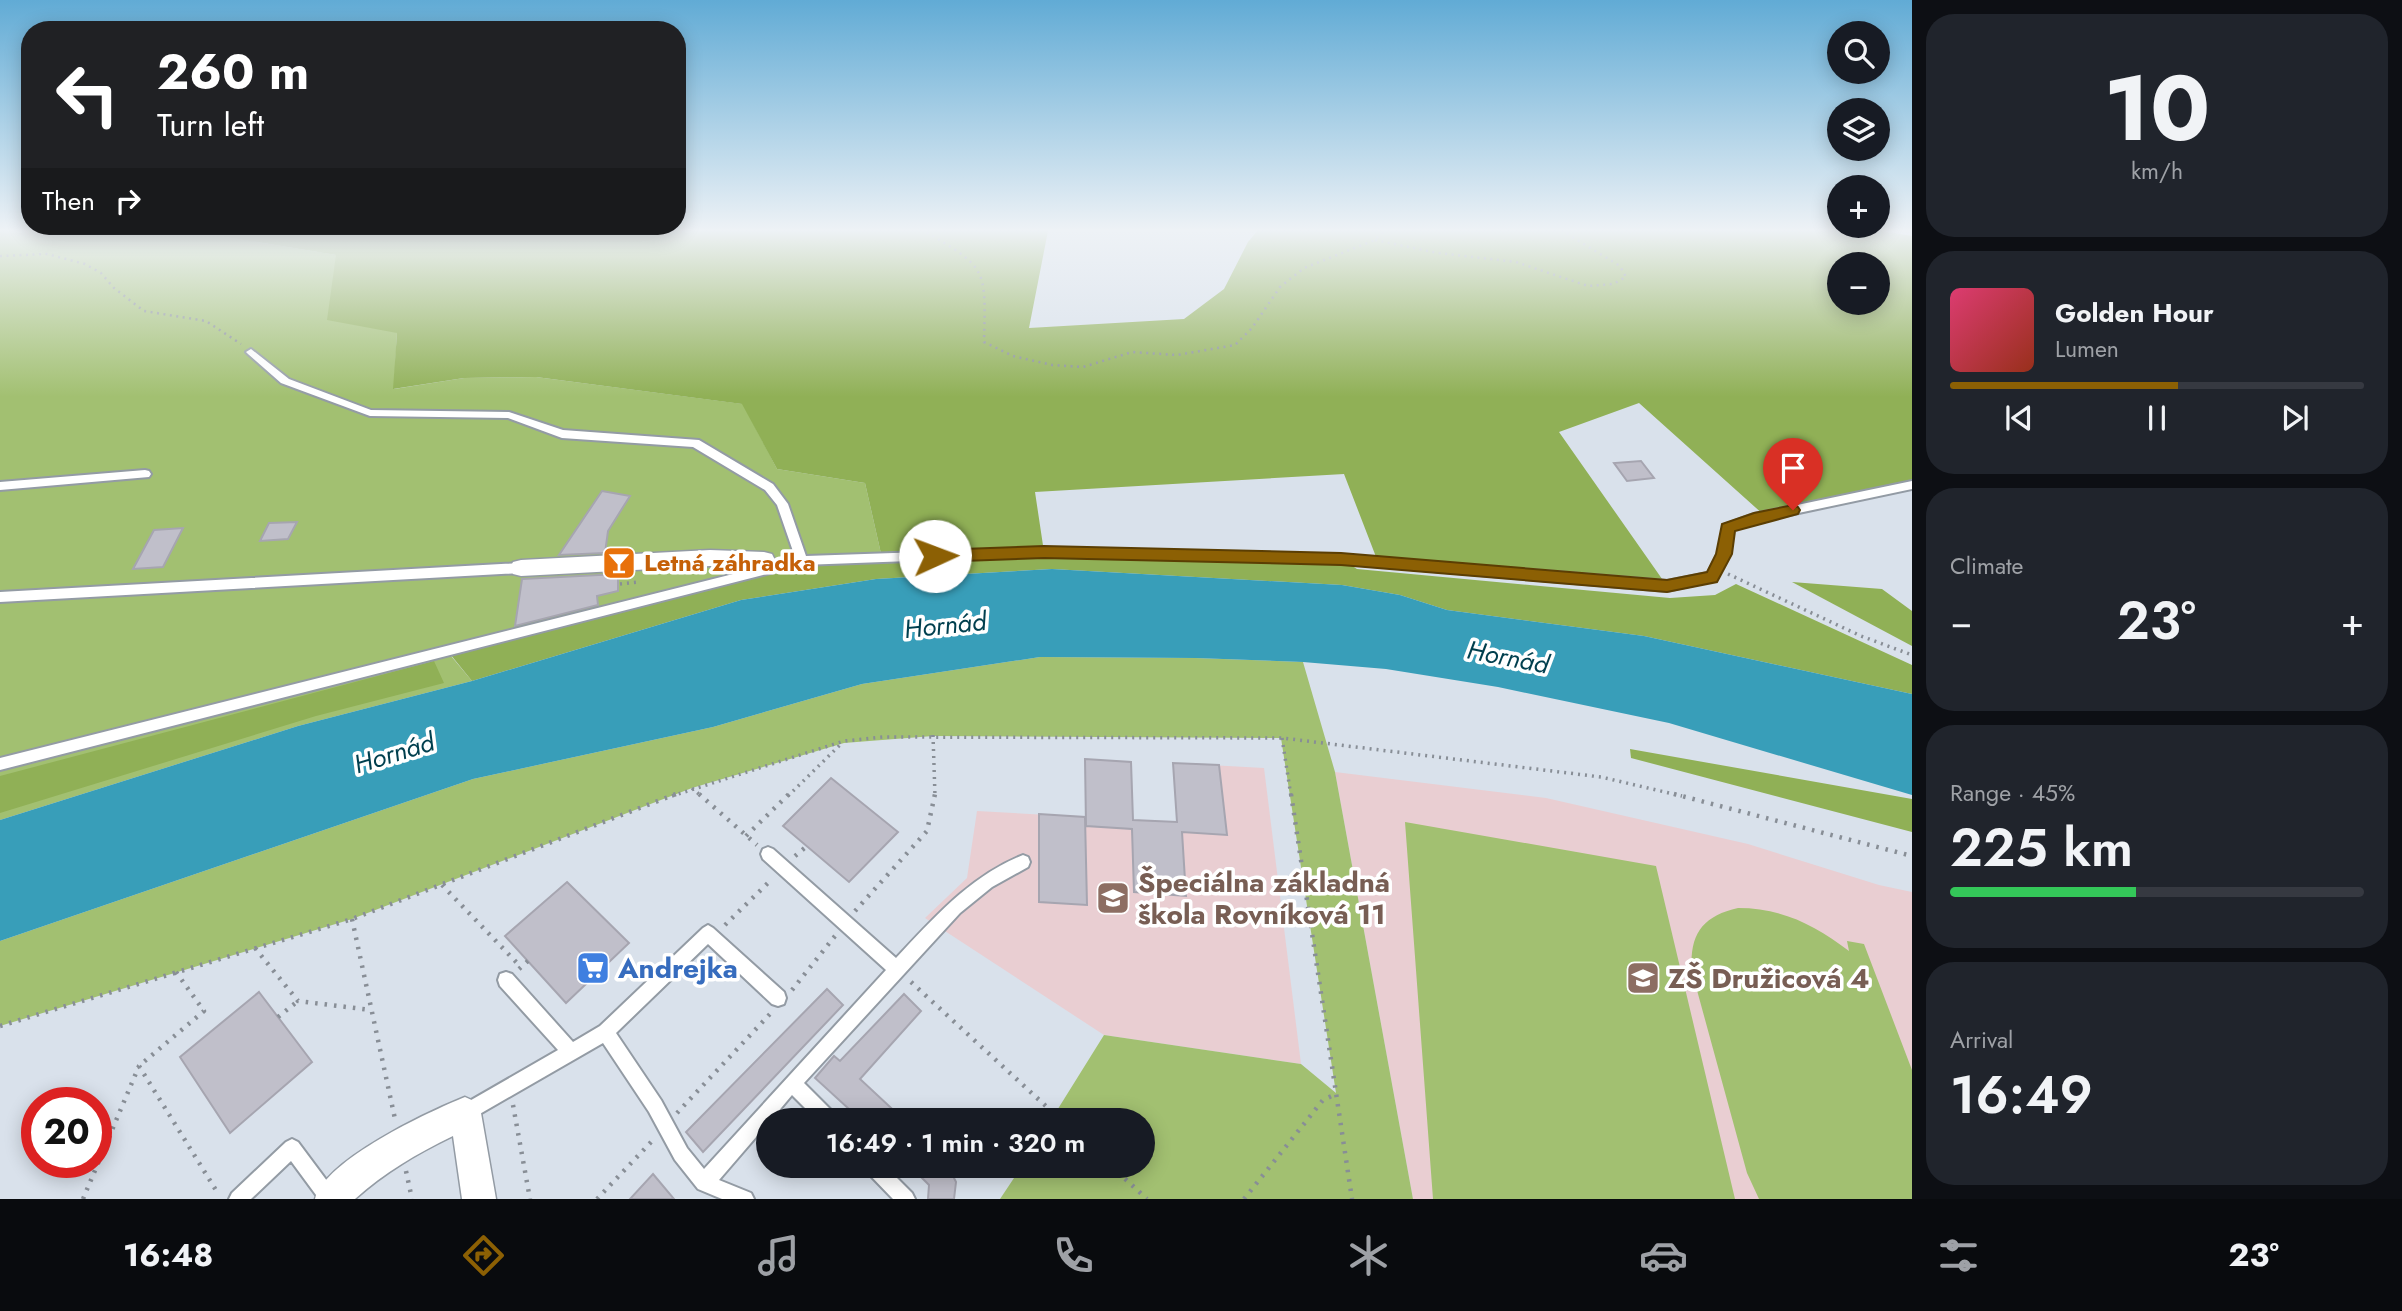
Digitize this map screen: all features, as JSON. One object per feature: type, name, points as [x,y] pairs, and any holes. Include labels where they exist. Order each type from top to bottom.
[{"type":"street","points":[[522,568],[710,558],[764,560]]},
{"type":"street","points":[[330,1199],[369,1165],[401,1144],[465,1113],[479,1199]]},
{"type":"lane","points":[[251,352],[285,381],[370,413],[509,415],[562,435],[695,443],[769,487],[782,504],[802,561]]},
{"type":"lane","points":[[0,486],[145,474]]},
{"type":"lane","points":[[764,560],[1044,552],[1341,559],[1667,586],[1712,578],[1724,554],[1728,528],[1754,518],[1912,485]]},
{"type":"lane","points":[[0,764],[802,561]]},
{"type":"lane","points":[[0,597],[522,568]]},
{"type":"lane","points":[[768,855],[846,921],[897,969]]},
{"type":"lane","points":[[704,1183],[897,969],[977,887],[1002,870],[1023,862]]},
{"type":"lane","points":[[465,1113],[606,1032],[708,933],[782,998]]},
{"type":"lane","points":[[506,980],[570,1051]]},
{"type":"lane","points":[[606,1032],[681,1154],[704,1183],[745,1199]]},
{"type":"lane","points":[[792,1083],[817,1108]]},
{"type":"lane","points":[[237,1199],[292,1148],[330,1199]]},
{"type":"lane","points":[[885,1178],[906,1199]]},
{"type":"path","points":[[111,285],[144,311],[206,321],[251,352]]},
{"type":"path","points":[[982,285],[984,342],[1013,356],[1052,365],[1083,367],[1132,352],[1177,355],[1235,345],[1252,328],[1283,285]]},
{"type":"path","points":[[1585,285],[1613,285]]},
{"type":"path","points":[[1716,569],[1860,636],[1912,655]]},
{"type":"path","points":[[620,576],[621,593]]},
{"type":"path","points":[[597,1199],[807,974],[846,921],[927,831],[935,802],[933,735]]},
{"type":"path","points":[[0,1026],[352,919],[692,788],[844,741],[933,735],[1282,737],[1601,777],[1912,856]]},
{"type":"path","points":[[1282,737],[1352,1199]]},
{"type":"path","points":[[746,836],[844,741]]},
{"type":"path","points":[[692,788],[768,855]]},
{"type":"path","points":[[713,937],[807,846]]},
{"type":"path","points":[[441,885],[521,967]]},
{"type":"path","points":[[352,919],[412,1199]]},
{"type":"path","points":[[255,948],[298,1001],[371,1010]]},
{"type":"path","points":[[897,969],[1049,1108]]},
{"type":"path","points":[[83,1199],[139,1066],[204,1012],[176,972]]},
{"type":"path","points":[[278,1017],[298,1001]]},
{"type":"path","points":[[139,1066],[222,1199]]},
{"type":"path","points":[[510,1089],[530,1199]]},
{"type":"path","points":[[1244,1199],[1323,1100],[1336,1094]]},
{"type":"path","points":[[1124,1178],[1147,1199]]},
{"type":"shaded area","name":"Špeciálna základná škola Rovníková 11","points":[[1085,759],[1131,762],[1133,820],[1177,822],[1173,763],[1264,768],[1301,1064],[1104,1035],[925,918],[967,878],[977,811],[1085,817]]},
{"type":"shaded area","name":"ZŠ Družicová 4","points":[[1335,772],[1546,798],[1748,844],[1879,885],[1912,892],[1912,1199],[1413,1199]]},
{"type":"green space","points":[[0,285],[360,285],[397,333],[394,389],[464,378],[536,377],[743,404],[777,469],[865,483],[882,558],[446,650],[472,681],[298,726],[0,820]]},
{"type":"green space","points":[[332,285],[1037,285],[1029,328],[1184,319],[1226,285],[1827,285],[1827,315],[1890,315],[1890,285],[1912,285],[1912,485],[1765,516],[1639,403],[1559,432],[1667,586],[1378,562],[1344,474],[1035,492],[1044,552],[1341,559],[1357,569],[1670,598],[1715,595],[1736,584],[1912,665],[1912,694],[1644,636],[1447,610],[1400,595],[1342,585],[1052,569],[876,579],[741,600],[472,681],[446,649],[802,561],[882,558],[865,483],[777,469],[742,404],[536,377],[464,378],[393,389],[397,333],[327,320]]},
{"type":"green space","points":[[1792,582],[1882,589],[1912,611],[1912,646]]},
{"type":"green space","points":[[1040,657],[1303,662],[1335,772],[1413,1199],[1000,1199],[1014,1178],[1155,1178],[1155,1108],[1058,1108],[1104,1035],[1301,1064],[1336,1093],[1281,738],[933,736],[844,743],[692,788],[352,919],[0,1026],[0,941],[473,779],[713,727],[862,684]]},
{"type":"green space","points":[[434,661],[444,683],[316,716],[0,813],[0,776]]},
{"type":"green space","points":[[1630,749],[1912,799],[1912,832],[1631,758]]},
{"type":"green space","points":[[1405,822],[1656,866],[1735,1199],[1433,1199]]},
{"type":"green space","points":[[1738,908],[1769,911],[1797,920],[1824,933],[1849,951],[1847,941],[1864,944],[1912,1070],[1912,1199],[1759,1199],[1747,1173],[1692,972],[1693,948],[1700,929],[1715,916]]},
{"type":"water","name":"Hornád","points":[[1052,569],[1342,585],[1400,595],[1447,610],[1644,636],[1912,694],[1912,795],[1669,723],[1498,687],[1386,669],[1303,662],[1195,658],[1040,657],[862,684],[713,727],[473,779],[0,941],[0,820],[298,726],[472,681],[741,600],[876,579]]},
{"type":"building","points":[[1641,461],[1654,478],[1627,481],[1614,463]]},
{"type":"building","points":[[602,491],[630,496],[608,531],[605,553],[559,555]]},
{"type":"building","points":[[297,522],[288,539],[260,541],[269,523]]},
{"type":"building","points":[[183,528],[163,567],[133,569],[154,530]]},
{"type":"building","points":[[618,574],[618,591],[597,596],[598,605],[515,626],[522,579]]},
{"type":"building","points":[[1085,759],[1131,762],[1133,820],[1177,822],[1173,763],[1219,765],[1227,835],[1182,832],[1186,896],[1134,892],[1132,829],[1086,826]]},
{"type":"building","points":[[831,778],[898,832],[849,882],[783,826]]},
{"type":"building","points":[[1039,814],[1085,817],[1087,905],[1039,902]]},
{"type":"building","points":[[567,882],[629,943],[566,1003],[505,936]]},
{"type":"building","points":[[827,989],[843,1005],[703,1152],[686,1132]]},
{"type":"building","points":[[259,992],[312,1062],[230,1133],[180,1057]]},
{"type":"building","points":[[904,994],[921,1011],[860,1079],[891,1108],[848,1108],[815,1078],[834,1056],[840,1061]]},
{"type":"building","points":[[653,1174],[674,1199],[630,1199]]},
{"type":"building","points":[[922,1178],[954,1178],[954,1199],[928,1199],[929,1185]]},
{"type":"place","name":"Letná záhradka","points":[[619,563]]},
{"type":"place","name":"Špeciálna základná škola Rovníková 11","points":[[1113,898]]},
{"type":"place","name":"Andrejka","points":[[593,968]]},
{"type":"place","name":"ZŠ Družicová 4","points":[[1643,978]]},
{"type":"route","points":[[935,556],[1044,552],[1341,559],[1667,586],[1712,578],[1724,554],[1728,528],[1754,518],[1793,510]]}]
